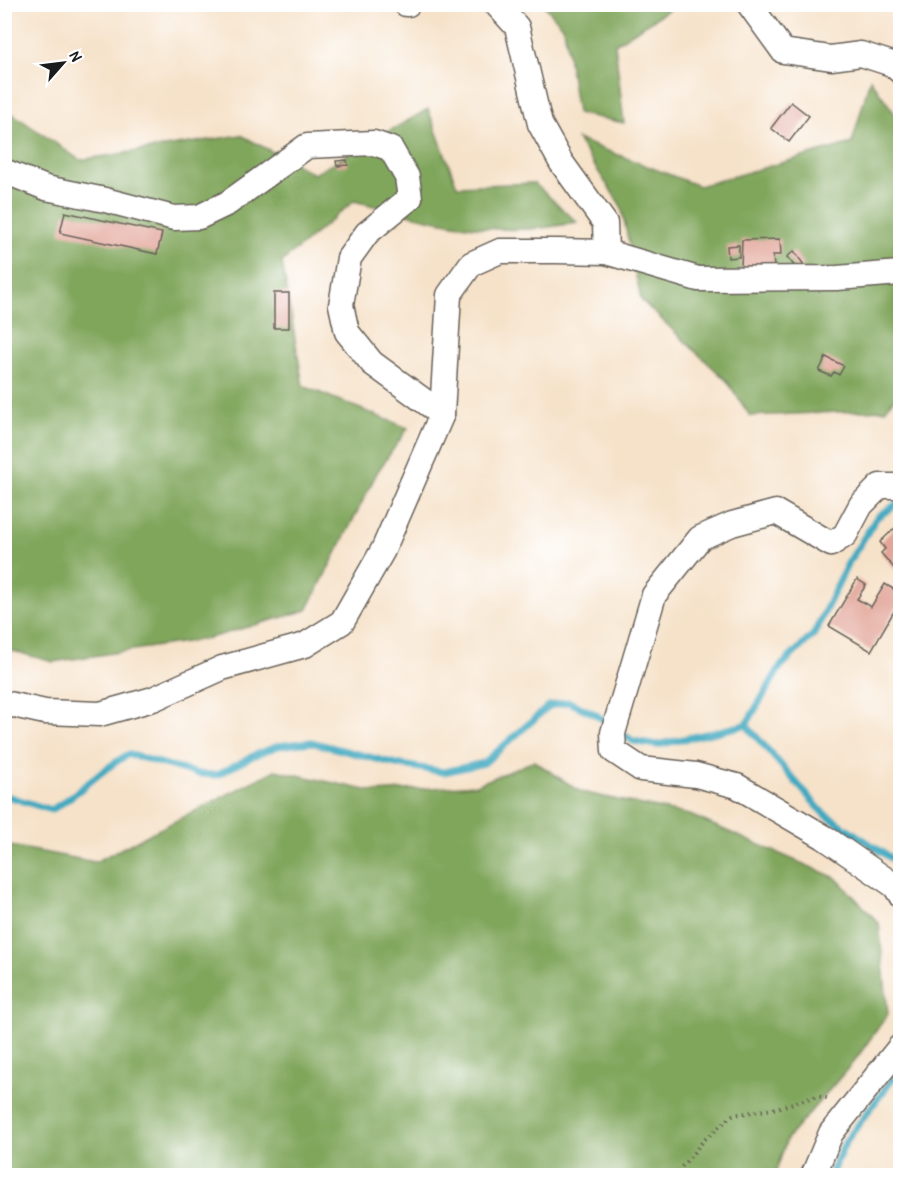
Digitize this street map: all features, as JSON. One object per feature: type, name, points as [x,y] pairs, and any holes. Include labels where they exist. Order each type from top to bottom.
[{"type":"street","points":[[496,4],[517,27],[540,124],[561,162],[605,223],[606,252]]},
{"type":"street","points":[[749,4],[783,51],[831,58],[861,54],[892,64],[900,71]]},
{"type":"street","points":[[4,171],[46,188],[174,218],[183,218],[199,217],[228,203],[307,146],[374,143],[391,150],[407,177],[410,198],[367,233],[349,258],[340,305],[346,332],[372,363],[442,414]]},
{"type":"street","points":[[4,703],[45,712],[100,714],[153,699],[222,668],[305,645],[342,622],[383,550],[442,414],[449,295],[471,264],[500,251],[606,252],[698,279],[837,278],[900,273]]},
{"type":"street","points":[[900,486],[880,486],[861,505],[845,535],[831,544],[776,512],[732,524],[700,538],[654,596],[613,733],[614,751],[641,769],[696,775],[736,786],[824,837],[895,886],[900,894]]},
{"type":"street","points":[[813,1176],[831,1133],[900,1047]]},
{"type":"path","points":[[674,1176],[704,1140],[733,1115],[773,1109],[817,1096],[855,1104]]},
{"type":"green space","points":[[544,5],[676,5],[615,44],[624,123],[577,113],[564,28]]},
{"type":"green space","points":[[870,79],[900,121],[900,391],[885,410],[750,416],[727,381],[641,300],[621,206],[577,139],[699,186],[852,143]]},
{"type":"green space","points":[[4,108],[80,160],[241,135],[314,174],[428,109],[457,186],[534,183],[577,222],[548,227],[492,229],[438,221],[354,201],[282,262],[303,386],[408,428],[378,471],[307,610],[206,639],[53,662],[5,649]]},
{"type":"green space","points":[[534,761],[581,792],[690,815],[836,878],[879,923],[888,1014],[856,1059],[787,1139],[775,1175],[5,1175],[5,845],[95,862],[275,770],[375,792],[476,785]]},
{"type":"building","points":[[791,102],[809,116],[789,142],[771,128]]},
{"type":"building","points":[[347,160],[348,165],[337,166],[336,161]]},
{"type":"building","points":[[65,212],[162,233],[157,254],[60,233]]},
{"type":"building","points":[[780,239],[781,255],[773,255],[774,267],[741,268],[742,240]]},
{"type":"building","points":[[739,245],[739,257],[728,258],[727,246]]},
{"type":"building","points":[[794,251],[804,265],[797,269],[787,257]]},
{"type":"building","points":[[274,293],[289,293],[289,328],[274,328]]},
{"type":"building","points":[[826,357],[844,366],[839,375],[834,372],[831,376],[819,371]]},
{"type":"building","points":[[900,523],[899,574],[881,553],[885,549],[880,542]]},
{"type":"building","points":[[857,579],[866,585],[857,599],[871,607],[885,584],[900,593],[900,601],[871,651],[829,626]]},
{"type":"waterway","points":[[4,795],[51,810],[129,754],[198,774],[217,775],[278,746],[311,742],[396,764],[444,772],[484,763],[549,706],[569,702],[595,714],[633,741],[657,745],[746,725],[780,667],[814,634],[847,565],[877,517],[900,502]]},
{"type":"waterway","points":[[746,725],[823,813],[900,864]]},
{"type":"waterway","points":[[830,1176],[846,1141],[900,1069]]}]
